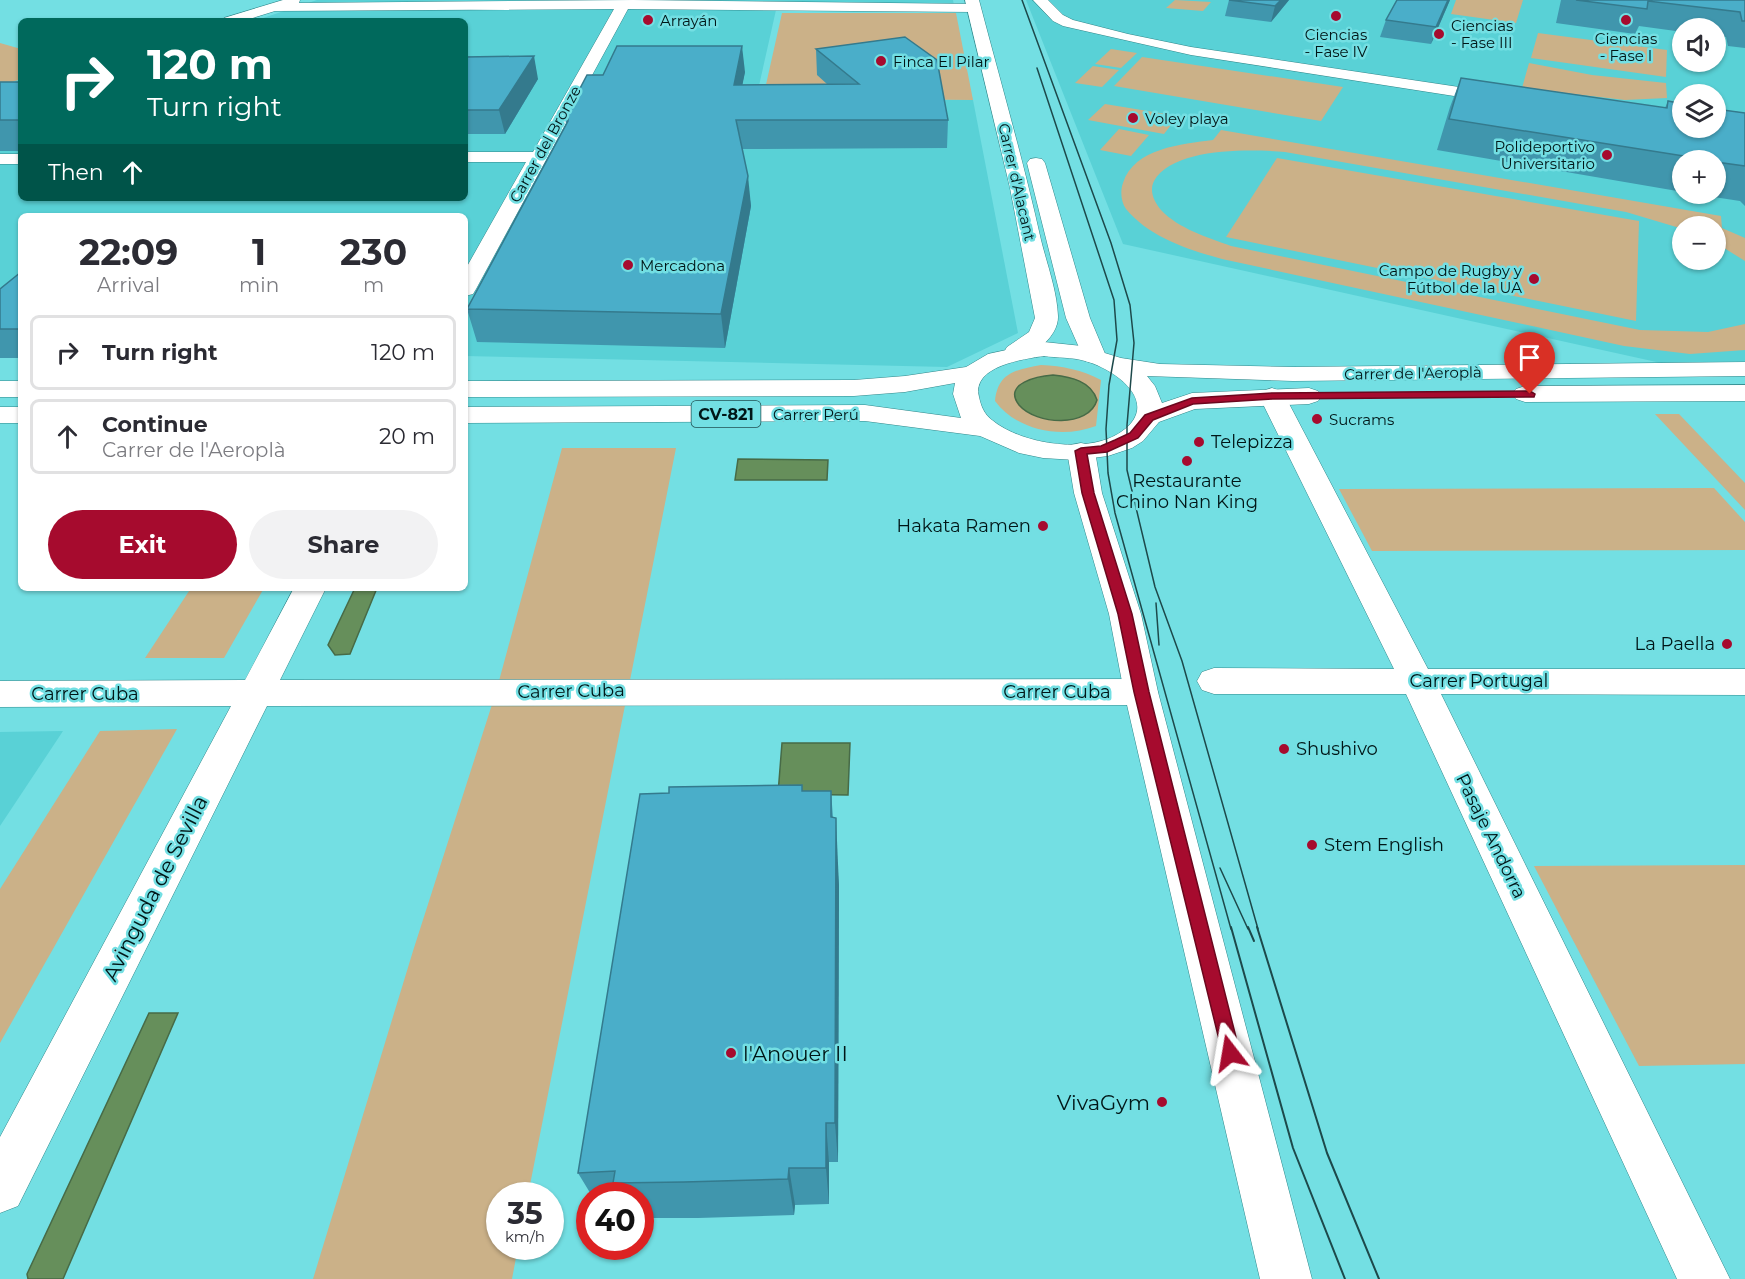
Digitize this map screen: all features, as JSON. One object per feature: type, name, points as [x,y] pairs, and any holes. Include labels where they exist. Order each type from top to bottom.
[{"type":"street","points":[[239,18],[296,0]]},
{"type":"street","points":[[1040,0],[1058,18],[1068,23],[1128,38],[1202,52],[1515,100]]},
{"type":"street","points":[[274,7],[625,3],[973,4]]},
{"type":"street","name":"Carrer del Bronze","points":[[468,284],[625,3]]},
{"type":"street","name":"Carrer d'Alacant","points":[[973,4],[1020,188],[1047,318],[1039,336],[1016,352]]},
{"type":"street","name":"Carrer d'Alacant","points":[[1031,145],[1078,318],[1094,356]]},
{"type":"street","points":[[468,157],[538,157]]},
{"type":"street","points":[[0,159],[18,159]]},
{"type":"street","name":"CV-821","points":[[1044,349],[1094,356],[1118,365],[1146,389],[1150,401],[1149,417],[1134,436],[1103,450],[1067,452],[1036,449],[1014,443],[986,429],[970,412],[965,390],[973,373],[988,362],[1016,352],[1044,349]]},
{"type":"street","name":"Carrer de l'Aeroplà","points":[[1118,365],[1160,371],[1293,374],[1745,369]]},
{"type":"street","name":"Carrer Perú","points":[[468,389],[854,388],[905,384],[973,373]]},
{"type":"street","points":[[0,389],[18,389]]},
{"type":"street","name":"Carrer de l'Aeroplà","points":[[1149,417],[1192,401],[1272,396],[1745,393]]},
{"type":"street","name":"Pasaje Andorra","points":[[1272,396],[1417,680],[1704,1279]]},
{"type":"street","name":"Carrer Perú","points":[[468,415],[865,413],[986,429]]},
{"type":"street","points":[[0,414],[18,415]]},
{"type":"street","points":[[1081,451],[1088,493],[1125,614],[1141,692],[1286,1279]]},
{"type":"street","name":"Avinguda de Sevilla","points":[[0,1188],[308,591]]},
{"type":"street","name":"Carrer Portugal","points":[[1214,681],[1745,682]]},
{"type":"street","name":"Carrer Cuba","points":[[0,694],[629,691],[1141,692]]},
{"type":"shaded area","points":[[317,0],[953,0],[955,11],[776,10],[756,99],[973,100],[1018,333],[947,367],[468,356],[468,213],[18,213],[18,356],[0,357],[0,115],[18,107],[18,201],[468,201],[468,18],[263,18]]},
{"type":"shaded area","points":[[1026,0],[1745,0],[1745,361],[1661,363],[1123,244]]},
{"type":"shaded area","points":[[1175,0],[1211,2],[1203,11],[1166,8]]},
{"type":"shaded area","points":[[1456,0],[1523,0],[1516,23],[1451,14]]},
{"type":"shaded area","points":[[782,13],[956,13],[973,100],[763,98]]},
{"type":"shaded area","points":[[1538,33],[1667,50],[1666,77],[1531,58]]},
{"type":"shaded area","points":[[0,43],[18,48],[18,80],[0,86]]},
{"type":"shaded area","points":[[1111,49],[1137,53],[1121,68],[1095,64]]},
{"type":"shaded area","points":[[1142,57],[1343,87],[1321,121],[1114,86]]},
{"type":"shaded area","points":[[1529,63],[1592,75],[1666,83],[1667,98],[1625,100],[1522,88]]},
{"type":"shaded area","points":[[1093,66],[1119,70],[1102,87],[1075,83]]},
{"type":"shaded area","name":"Voley playa","points":[[1105,104],[1178,116],[1164,134],[1088,120]]},
{"type":"shaded area","points":[[1119,129],[1149,135],[1131,156],[1100,150]]},
{"type":"shaded area","points":[[1221,130],[1721,216],[1672,216],[1672,226],[1626,212],[1285,152],[1253,150],[1195,156],[1178,162],[1164,170],[1154,181],[1152,189],[1156,204],[1168,217],[1194,232],[1231,246],[1640,330],[1708,332],[1745,324],[1745,350],[1690,354],[1624,346],[1222,259],[1183,247],[1158,235],[1135,219],[1126,209],[1122,200],[1122,186],[1129,171],[1137,162],[1160,150],[1187,143],[1213,140]]},
{"type":"shaded area","name":"Campo de Rugby y Fútbol de la UA","points":[[1277,158],[1639,221],[1636,321],[1226,237]]},
{"type":"shaded area","points":[[1726,230],[1745,238],[1745,261],[1726,249]]},
{"type":"shaded area","points":[[1041,365],[1072,369],[1101,380],[1096,426],[1069,432],[1041,430],[1015,419],[995,401],[1004,378],[1016,371]]},
{"type":"shaded area","points":[[1053,375],[1080,381],[1090,388],[1097,400],[1092,409],[1084,415],[1061,421],[1037,417],[1019,405],[1015,391],[1019,386],[1032,379]]},
{"type":"shaded area","points":[[1655,414],[1679,414],[1745,483],[1745,510]]},
{"type":"shaded area","points":[[562,448],[676,448],[531,1182],[486,1182],[486,1260],[516,1260],[512,1279],[313,1279],[413,951],[496,692]]},
{"type":"shaded area","points":[[738,459],[828,460],[827,480],[735,480]]},
{"type":"shaded area","points":[[1714,488],[1745,522],[1745,550],[1372,551],[1339,489]]},
{"type":"shaded area","points":[[189,591],[262,591],[224,658],[145,658]]},
{"type":"shaded area","points":[[354,591],[376,591],[350,654],[335,655],[328,645]]},
{"type":"shaded area","points":[[177,729],[0,1043],[0,889],[100,731]]},
{"type":"shaded area","points":[[63,731],[0,826],[0,732]]},
{"type":"shaded area","points":[[782,743],[850,743],[848,795],[778,794]]},
{"type":"shaded area","points":[[1745,865],[1745,1064],[1639,1066],[1534,866]]},
{"type":"shaded area","points":[[149,1013],[178,1013],[63,1279],[28,1279],[27,1274]]},
{"type":"building","points":[[1229,0],[1281,0],[1275,6]]},
{"type":"building","points":[[1397,0],[1448,0],[1436,27],[1386,20]]},
{"type":"building","points":[[1576,0],[1745,0],[1745,21],[1742,21],[1740,12],[1648,1],[1647,9]]},
{"type":"building","points":[[905,37],[937,60],[948,120],[736,120],[748,176],[721,314],[468,309],[568,121],[568,117],[565,117],[587,75],[603,75],[617,46],[742,46],[734,85],[859,84],[816,49]]},
{"type":"building","points":[[534,56],[499,110],[468,110],[468,57]]},
{"type":"building","points":[[1461,78],[1667,108],[1668,101],[1672,102],[1672,138],[1726,138],[1726,110],[1745,113],[1745,166],[1726,163],[1726,150],[1672,150],[1672,154],[1449,119]]},
{"type":"building","points":[[0,82],[18,82],[18,120],[0,120]]},
{"type":"building","points":[[18,274],[18,329],[0,329],[0,289]]},
{"type":"building","points":[[802,785],[802,791],[831,791],[831,817],[836,818],[835,1123],[826,1123],[826,1168],[789,1168],[788,1179],[684,1182],[613,1182],[615,1171],[578,1173],[640,794],[669,793],[669,787]]},
{"type":"tram line","points":[[1022,0],[1111,243],[1130,305],[1134,343],[1127,425],[1127,470],[1155,587],[1182,661],[1258,929]]},
{"type":"tram line","points":[[1037,68],[1114,300],[1117,340],[1109,385],[1106,429],[1108,473],[1115,513],[1231,929]]},
{"type":"tram line","points":[[1156,603],[1159,645]]},
{"type":"tram line","points":[[1220,868],[1248,929]]},
{"type":"tram line","points":[[1231,927],[1293,1148],[1345,1279]]},
{"type":"tram line","points":[[1248,927],[1254,941]]},
{"type":"tram line","points":[[1257,927],[1327,1153],[1379,1279]]},
{"type":"place","name":"Ciencias - Fase IV","points":[[1336,16]]},
{"type":"place","name":"Arrayán","points":[[648,20]]},
{"type":"place","name":"Ciencias - Fase I","points":[[1626,20]]},
{"type":"place","name":"Ciencias - Fase III","points":[[1439,34]]},
{"type":"place","name":"Finca El Pilar","points":[[881,61]]},
{"type":"place","name":"Voley playa","points":[[1133,118]]},
{"type":"place","name":"Polideportivo Universitario","points":[[1607,155]]},
{"type":"place","name":"Mercadona","points":[[628,265]]},
{"type":"place","name":"Campo de Rugby y Fútbol de la UA","points":[[1534,279]]},
{"type":"place","name":"Sucrams","points":[[1317,419]]},
{"type":"place","name":"Telepizza","points":[[1199,442]]},
{"type":"place","name":"Restaurante Chino Nan King","points":[[1187,461]]},
{"type":"place","name":"Hakata Ramen","points":[[1043,526]]},
{"type":"place","name":"La Paella","points":[[1727,644]]},
{"type":"place","name":"Shushivo","points":[[1284,749]]},
{"type":"place","name":"Stem English","points":[[1312,845]]},
{"type":"place","name":"l'Anouer II","points":[[731,1053]]},
{"type":"place","name":"VivaGym","points":[[1162,1102]]},
{"type":"route","points":[[1230,1053],[1141,692],[1125,614],[1088,493],[1081,451],[1103,450],[1119,443],[1134,436],[1149,417],[1192,401],[1272,396],[1530,394]]}]
